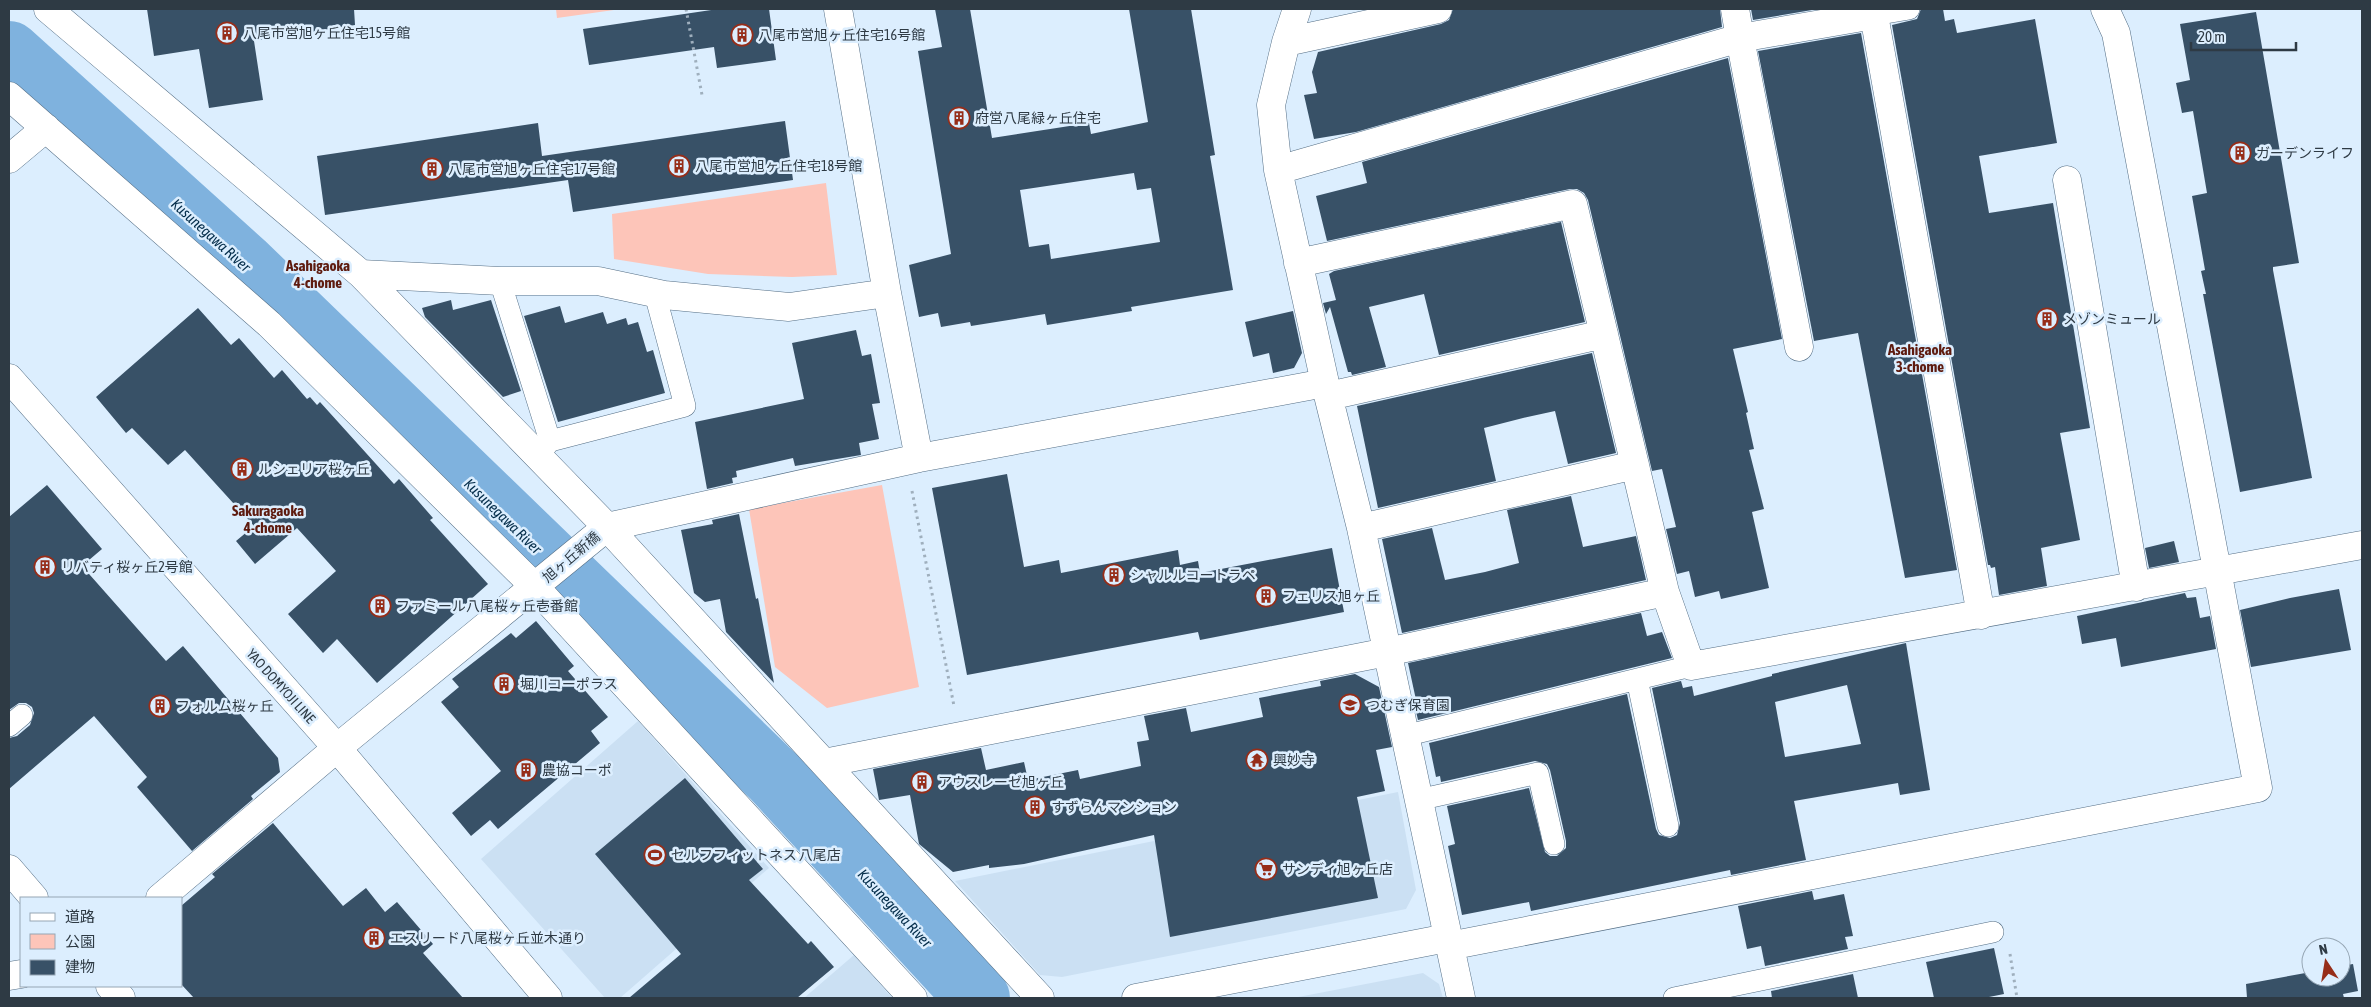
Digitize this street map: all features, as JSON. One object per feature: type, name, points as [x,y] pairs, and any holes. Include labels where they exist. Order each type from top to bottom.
[{"type":"street","points":[[48,9],[361,274],[544,448],[607,527],[1040,998]]},
{"type":"street","points":[[838,9],[887,293],[912,460]]},
{"type":"street","points":[[1297,9],[1286,42],[1271,105],[1278,170],[1327,389],[1361,528],[1461,998]]},
{"type":"street","points":[[1286,42],[1438,9]]},
{"type":"street","points":[[1734,9],[1799,347]]},
{"type":"street","points":[[1136,998],[1448,942],[2258,788],[2216,573],[2116,33],[2105,9]]},
{"type":"street","points":[[1278,170],[1740,38],[1874,15],[1981,615]]},
{"type":"street","points":[[9,96],[269,324],[535,587],[913,998]]},
{"type":"street","points":[[9,159],[46,128]]},
{"type":"street","points":[[2068,180],[2136,587]]},
{"type":"street","points":[[1298,263],[1573,204],[1665,592],[1691,666],[2362,546]]},
{"type":"street","points":[[361,274],[500,281],[598,281],[655,294],[789,307],[887,293]]},
{"type":"street","points":[[607,527],[912,460],[1327,389],[1604,334]]},
{"type":"street","name":"YAO DOMYOJI LINE","points":[[9,378],[337,748],[548,998]]},
{"type":"street","points":[[1361,528],[1635,465]]},
{"type":"street","name":"旭ヶ丘新橋","points":[[161,897],[337,748],[607,527]]},
{"type":"street","points":[[824,763],[1387,652],[1665,592]]},
{"type":"street","points":[[9,869],[33,897]]},
{"type":"street","points":[[111,987],[120,998]]},
{"type":"lane","points":[[1874,15],[1910,9]]},
{"type":"lane","points":[[500,281],[544,448],[686,406],[655,294]]},
{"type":"lane","points":[[1404,736],[1691,666]]},
{"type":"lane","points":[[1638,679],[1668,826]]},
{"type":"lane","points":[[1418,800],[1538,773],[1554,844]]},
{"type":"lane","points":[[1674,998],[1994,932]]},
{"type":"path","points":[[686,9],[702,95]]},
{"type":"path","points":[[912,460],[960,736]]},
{"type":"path","points":[[1994,932],[2007,937],[2017,998]]},
{"type":"shaded area","points":[[638,721],[769,868],[620,998],[605,998],[481,859]]},
{"type":"shaded area","points":[[1398,792],[1416,890],[1406,909],[1062,977],[1040,975],[955,881]]},
{"type":"shaded area","points":[[854,955],[892,998],[804,998]]},
{"type":"shaded area","points":[[1423,973],[1439,984],[1443,998],[1293,998]]},
{"type":"green space","points":[[556,9],[621,9],[557,18]]},
{"type":"green space","points":[[826,183],[837,275],[792,277],[708,274],[614,259],[612,214]]},
{"type":"green space","points":[[882,485],[919,687],[827,708],[775,667],[749,509]]},
{"type":"building","name":"八尾市営旭ヶ丘住宅15号館","points":[[147,9],[354,9],[355,25],[254,41],[263,100],[209,108],[199,49],[154,56]]},
{"type":"building","points":[[718,9],[769,9],[776,60],[717,68],[714,47],[589,65],[583,29]]},
{"type":"building","points":[[935,9],[970,9],[992,138],[1089,123],[1091,134],[1148,122],[1129,9],[1191,9],[1215,155],[1210,156],[1233,290],[1131,307],[1132,311],[1047,325],[1045,314],[971,326],[970,322],[941,327],[938,313],[919,317],[909,265],[951,254],[918,51],[942,47]],"holes":[[[1134,173],[1137,190],[1151,188],[1160,242],[1051,259],[1049,244],[1029,247],[1020,190]]]},
{"type":"building","points":[[1453,9],[1720,9],[1722,27],[1356,132],[1314,139],[1304,95],[1317,93],[1312,72],[1318,52],[1441,24],[1449,20]]},
{"type":"building","points":[[1751,9],[1818,9],[1753,20]]},
{"type":"building","points":[[1921,9],[1943,9],[1945,21],[1954,19],[1957,33],[2035,19],[2057,143],[1979,156],[1989,213],[2053,203],[2090,428],[2060,433],[2080,540],[2041,548],[2047,586],[1999,595],[1995,567],[1991,568],[1988,565],[1892,25],[1917,19]]},
{"type":"building","points":[[2256,12],[2299,263],[2273,267],[2273,270],[2312,478],[2240,492],[2203,294],[2206,294],[2201,271],[2205,270],[2192,196],[2207,193],[2193,111],[2182,113],[2176,83],[2190,80],[2180,24]]},
{"type":"building","points":[[1861,33],[1957,570],[1905,578],[1858,333],[1814,341],[1758,51]]},
{"type":"building","points":[[1728,58],[1782,339],[1733,349],[1748,412],[1746,413],[1754,449],[1749,450],[1764,509],[1752,512],[1769,588],[1721,599],[1719,591],[1695,597],[1689,571],[1677,574],[1666,529],[1676,527],[1662,469],[1652,471],[1588,200],[1584,193],[1577,189],[1570,189],[1327,241],[1316,196],[1367,183],[1362,162]]},
{"type":"building","points":[[785,121],[793,180],[573,212],[568,180],[325,215],[317,156],[538,123],[542,156]]},
{"type":"building","points":[[1561,222],[1585,322],[1439,355],[1424,294],[1369,307],[1386,367],[1352,375],[1351,372],[1348,372],[1330,307],[1326,314],[1323,303],[1336,300],[1329,274],[1334,271]]},
{"type":"building","points":[[451,300],[453,310],[491,300],[521,391],[503,397],[425,317],[422,308]]},
{"type":"building","points":[[560,306],[565,323],[603,312],[607,324],[626,318],[628,325],[638,322],[647,352],[653,350],[665,393],[558,422],[524,316]]},
{"type":"building","points":[[198,308],[231,345],[239,338],[274,378],[282,370],[307,399],[310,397],[317,405],[320,402],[394,484],[399,479],[433,518],[430,520],[488,584],[377,683],[337,639],[323,653],[288,614],[336,571],[297,528],[255,564],[236,541],[254,526],[185,450],[168,465],[132,428],[126,433],[96,397]]},
{"type":"building","points":[[1293,311],[1302,353],[1294,368],[1273,373],[1269,353],[1253,357],[1245,322]]},
{"type":"building","points":[[856,330],[862,356],[871,354],[880,403],[872,404],[879,439],[859,443],[861,455],[795,466],[793,458],[736,471],[737,477],[732,478],[733,483],[707,489],[695,422],[804,399],[792,343]]},
{"type":"building","points":[[1592,353],[1616,453],[1568,464],[1555,411],[1523,418],[1484,428],[1496,481],[1378,508],[1357,406]]},
{"type":"building","name":"シャルルコートラペ","points":[[1007,474],[1024,567],[1059,560],[1061,573],[1178,550],[1180,565],[1198,561],[1200,573],[1332,548],[1344,612],[1200,640],[1198,632],[967,675],[932,488]]},
{"type":"building","points":[[47,485],[102,549],[82,566],[166,661],[183,646],[278,758],[280,772],[251,796],[253,799],[192,851],[137,787],[147,777],[94,716],[9,789],[9,738],[17,736],[30,725],[34,713],[32,707],[26,703],[19,703],[9,710],[9,517]]},
{"type":"building","points":[[1571,496],[1583,547],[1636,536],[1646,580],[1402,633],[1382,539],[1432,528],[1445,580],[1485,572],[1519,563],[1507,510]]},
{"type":"building","points":[[739,514],[756,599],[758,598],[774,683],[726,632],[720,599],[705,602],[694,593],[681,530],[713,524],[712,520]]},
{"type":"building","points":[[2174,541],[2179,562],[2149,568],[2145,548]]},
{"type":"building","points":[[2339,589],[2351,650],[2251,667],[2240,610]]},
{"type":"building","points":[[2185,593],[2187,598],[2196,597],[2200,618],[2210,616],[2216,649],[2121,667],[2116,638],[2082,644],[2077,616]]},
{"type":"building","points":[[1641,613],[1647,636],[1662,632],[1672,658],[1418,720],[1415,707],[1418,709],[1408,663]]},
{"type":"building","points":[[536,621],[574,666],[568,671],[608,717],[591,731],[600,743],[498,829],[490,820],[471,836],[452,813],[501,771],[441,702],[459,687],[452,679],[511,633],[516,638]]},
{"type":"building","points":[[1906,643],[1930,790],[1900,795],[1898,783],[1794,801],[1806,860],[1731,875],[1730,870],[1531,911],[1529,902],[1462,915],[1448,846],[1455,844],[1447,806],[1529,788],[1545,852],[1550,856],[1557,856],[1566,848],[1566,841],[1547,764],[1535,761],[1441,782],[1440,776],[1436,777],[1429,743],[1627,694],[1656,829],[1659,835],[1670,838],[1677,835],[1680,823],[1652,688],[1681,681],[1683,688],[1692,686],[1694,696],[1772,676],[1772,674]],"holes":[[[1847,685],[1861,744],[1785,757],[1775,702]]]},
{"type":"building","points":[[1355,674],[1379,687],[1392,747],[1376,750],[1385,791],[1357,797],[1378,898],[1170,937],[1154,835],[1024,864],[989,868],[989,865],[953,872],[919,844],[910,795],[879,800],[873,769],[981,748],[986,770],[1024,762],[1028,780],[1078,770],[1080,779],[1141,766],[1137,742],[1149,740],[1144,716],[1186,708],[1191,732],[1263,717],[1259,698],[1321,686],[1320,681]]},
{"type":"building","points":[[685,778],[763,869],[749,880],[808,944],[811,941],[834,967],[797,998],[629,998],[681,954],[595,854]]},
{"type":"building","points":[[273,823],[343,906],[366,888],[385,912],[397,902],[433,944],[423,953],[463,998],[194,998],[182,985],[182,905],[215,877],[212,874]]},
{"type":"building","points":[[1812,891],[1814,900],[1844,894],[1853,936],[1845,937],[1848,949],[1765,966],[1761,946],[1747,949],[1738,906]]},
{"type":"building","points":[[1994,948],[2004,994],[1984,998],[1934,998],[1926,962]]},
{"type":"building","points":[[2351,964],[2353,964],[2358,991],[2343,994],[2344,998],[2247,998],[2246,984],[2301,974],[2301,987],[2351,987]]},
{"type":"building","points":[[1853,974],[1858,998],[1772,998],[1771,991]]},
{"type":"waterway","name":"Kusunegawa River","points":[[9,53],[244,265],[774,777],[978,998]]},
{"type":"place","name":"八尾市営旭ヶ丘住宅15号館","points":[[227,33]]},
{"type":"place","name":"八尾市営旭ヶ丘住宅16号館","points":[[742,35]]},
{"type":"place","name":"府営八尾緑ヶ丘住宅","points":[[959,118]]},
{"type":"place","name":"ガーデンライフ","points":[[2240,153]]},
{"type":"place","name":"八尾市営旭ヶ丘住宅18号館","points":[[679,166]]},
{"type":"place","name":"八尾市営旭ヶ丘住宅17号館","points":[[432,169]]},
{"type":"place","name":"メゾンミュール","points":[[2047,319]]},
{"type":"place","name":"ルシェリア桜ヶ丘","points":[[242,469]]},
{"type":"place","name":"リバティ桜ヶ丘2号館","points":[[45,567]]},
{"type":"place","name":"シャルルコートラペ","points":[[1114,575]]},
{"type":"place","name":"フェリス旭ヶ丘","points":[[1266,596]]},
{"type":"place","name":"ファミール八尾桜ヶ丘壱番館","points":[[380,606]]},
{"type":"place","name":"堀川コーポラス","points":[[504,684]]},
{"type":"place","name":"つむぎ保育園","points":[[1350,705]]},
{"type":"place","name":"フォルム桜ヶ丘","points":[[160,706]]},
{"type":"place","name":"興妙寺","points":[[1257,760]]},
{"type":"place","name":"農協コーポ","points":[[526,770]]},
{"type":"place","name":"アウスレーゼ旭ヶ丘","points":[[922,782]]},
{"type":"place","name":"すずらんマンション","points":[[1035,807]]},
{"type":"place","name":"セルフフィットネス 八尾店","points":[[655,855]]},
{"type":"place","name":"サンディ旭ヶ丘店","points":[[1266,869]]},
{"type":"place","name":"エスリード八尾桜ヶ丘並木通り","points":[[374,938]]},
{"type":"district","name":"Asahigaoka 4-chome","points":[[318,274]]},
{"type":"district","name":"Asahigaoka 3-chome","points":[[1920,358]]},
{"type":"district","name":"Sakuragaoka 4-chome","points":[[268,518]]}]
